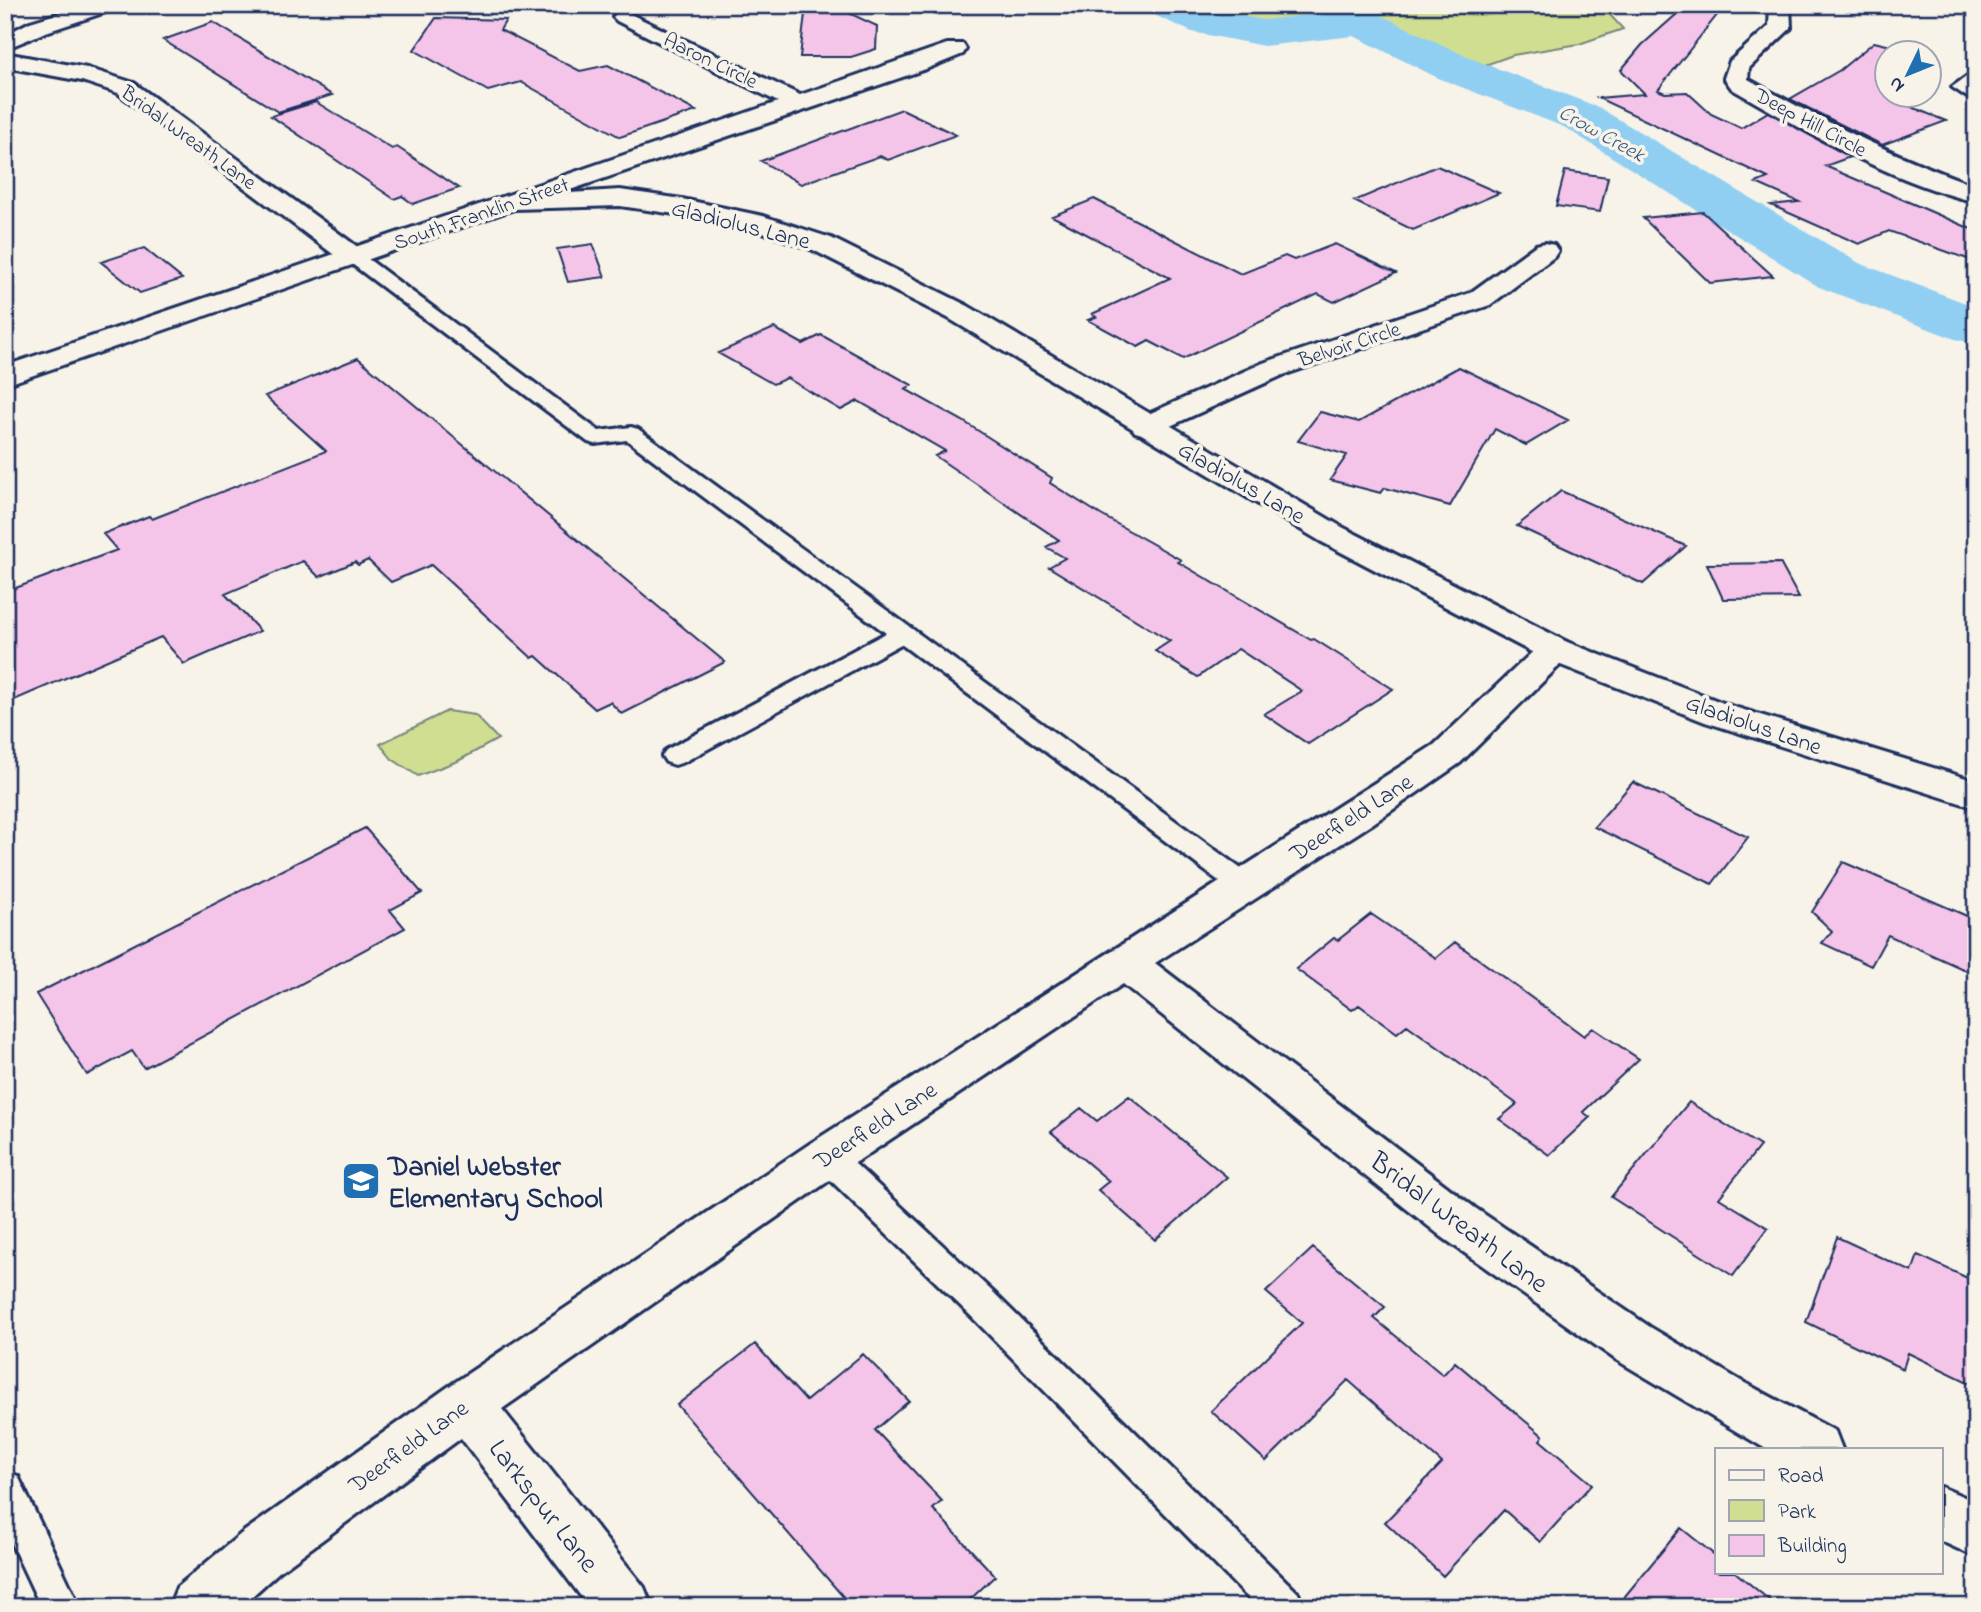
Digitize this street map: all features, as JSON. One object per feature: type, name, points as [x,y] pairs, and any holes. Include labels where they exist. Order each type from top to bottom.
[{"type":"street","points":[[5,43],[37,27],[108,5]]},
{"type":"street","name":"Deep Hill Circle","points":[[1780,5],[1780,28],[1738,66],[1735,78],[1740,84],[1823,131],[1883,159],[1976,195]]},
{"type":"street","name":"Aaron Circle","points":[[624,18],[798,103]]},
{"type":"street","name":"South Franklin Street","points":[[5,376],[918,64],[955,49]]},
{"type":"street","name":"Bridal Wreath Lane","points":[[5,60],[87,75],[126,88],[354,257]]},
{"type":"street","name":"Gladiolus Lane","points":[[511,202],[620,198],[682,207],[763,224],[822,244],[958,312],[1331,534],[1555,650],[1718,714],[1976,795]]},
{"type":"street","name":"Belvoir Circle","points":[[1146,426],[1273,369],[1480,299],[1545,251]]},
{"type":"street","name":"Deerfield Lane","points":[[197,1607],[261,1552],[466,1404],[827,1157],[1447,754],[1555,650]]},
{"type":"street","name":"Bridal Wreath Lane","points":[[1124,962],[1332,1126],[1578,1310],[1773,1427],[1814,1448]]},
{"type":"street","name":"Larkspur Lane","points":[[466,1404],[624,1607]]},
{"type":"street","points":[[1942,1513],[1976,1530]]},
{"type":"lane","points":[[1976,75],[1960,88],[1976,98]]},
{"type":"lane","points":[[354,257],[594,438],[631,433],[1245,886]]},
{"type":"lane","points":[[675,756],[901,634]]},
{"type":"lane","points":[[827,1157],[982,1304],[1284,1607]]},
{"type":"lane","points":[[5,1489],[61,1607]]},
{"type":"green space","points":[[1136,5],[1601,5],[1623,29],[1579,44],[1513,55],[1474,69],[1356,24],[1248,39]]},
{"type":"green space","points":[[447,711],[475,715],[498,739],[458,761],[418,776],[392,759],[380,744]]},
{"type":"building","points":[[806,5],[832,5],[877,26],[876,49],[851,57],[800,57]]},
{"type":"building","points":[[1687,5],[1725,5],[1658,90],[1665,93],[1687,92],[1711,114],[1741,128],[1768,112],[1850,157],[1825,166],[1976,231],[1976,262],[1889,231],[1859,244],[1771,205],[1799,202],[1756,183],[1768,178],[1598,98],[1645,94],[1621,70],[1642,45]]},
{"type":"building","points":[[436,18],[506,20],[500,30],[580,71],[608,65],[696,111],[620,137],[521,82],[488,91],[414,50]]},
{"type":"building","points":[[213,22],[332,95],[278,112],[163,40]]},
{"type":"building","points":[[1872,44],[1872,108],[1914,108],[1946,121],[1882,145],[1790,99],[1840,70]]},
{"type":"building","points":[[316,102],[392,149],[397,147],[459,188],[413,204],[402,196],[394,199],[271,116]]},
{"type":"building","points":[[902,109],[956,135],[888,160],[880,156],[801,184],[761,161]]},
{"type":"building","points":[[1437,166],[1499,193],[1413,230],[1354,201]]},
{"type":"building","points":[[1565,171],[1608,177],[1600,212],[1556,206]]},
{"type":"building","points":[[1094,199],[1241,274],[1285,256],[1294,260],[1335,244],[1396,273],[1334,302],[1318,294],[1183,359],[1149,341],[1138,347],[1088,320],[1096,317],[1092,314],[1170,278],[1052,216]]},
{"type":"building","points":[[1703,212],[1773,276],[1710,283],[1643,218]]},
{"type":"building","points":[[593,244],[605,277],[568,282],[557,249]]},
{"type":"building","points":[[144,248],[182,279],[140,293],[101,262]]},
{"type":"building","points":[[774,328],[803,344],[821,335],[912,385],[905,389],[963,421],[1052,478],[1050,483],[1181,560],[1178,562],[1311,640],[1314,639],[1393,689],[1308,744],[1264,714],[1302,691],[1238,649],[1198,677],[1155,651],[1170,641],[1049,567],[1065,558],[1046,547],[1059,540],[935,456],[945,451],[858,401],[841,410],[787,378],[773,384],[718,353]]},
{"type":"building","points":[[358,358],[725,662],[622,714],[610,702],[595,709],[536,656],[532,658],[431,565],[391,582],[368,560],[358,565],[355,562],[319,577],[303,561],[225,594],[260,631],[184,664],[161,637],[5,704],[5,592],[117,550],[103,534],[149,516],[152,519],[326,451],[265,396]]},
{"type":"building","points":[[1459,367],[1568,420],[1526,445],[1495,429],[1450,506],[1385,488],[1381,493],[1330,480],[1347,455],[1298,441],[1320,412],[1359,422]]},
{"type":"building","points":[[1561,491],[1686,546],[1643,584],[1517,526]]},
{"type":"building","points":[[1780,563],[1799,598],[1723,599],[1707,564]]},
{"type":"building","points":[[1633,782],[1748,837],[1712,884],[1594,827]]},
{"type":"building","points":[[365,828],[422,893],[390,910],[405,928],[144,1068],[132,1051],[87,1075],[36,994]]},
{"type":"building","points":[[1843,862],[1976,920],[1976,975],[1888,935],[1871,966],[1822,943],[1832,931],[1812,912]]},
{"type":"building","points":[[1371,914],[1436,958],[1455,942],[1584,1036],[1593,1028],[1639,1059],[1583,1112],[1590,1117],[1549,1155],[1499,1119],[1517,1104],[1407,1025],[1397,1033],[1359,1005],[1352,1010],[1296,969],[1334,938],[1338,940]]},
{"type":"building","points":[[1129,1096],[1227,1177],[1155,1240],[1098,1190],[1109,1181],[1051,1132],[1081,1108],[1097,1121]]},
{"type":"building","points":[[1689,1102],[1760,1146],[1719,1198],[1768,1228],[1733,1276],[1611,1197]]},
{"type":"building","points":[[1837,1237],[1912,1272],[1918,1255],[1976,1282],[1976,1386],[1908,1353],[1903,1369],[1806,1322]]},
{"type":"building","points":[[1313,1248],[1385,1307],[1374,1318],[1443,1375],[1455,1362],[1543,1436],[1540,1440],[1592,1484],[1540,1542],[1504,1510],[1443,1576],[1385,1522],[1442,1463],[1348,1380],[1266,1461],[1211,1411],[1302,1323],[1266,1292]]},
{"type":"building","points":[[755,1344],[806,1401],[863,1354],[909,1401],[875,1430],[942,1501],[933,1509],[995,1576],[962,1607],[852,1607],[677,1405]]},
{"type":"building","points":[[1681,1528],[1715,1555],[1715,1574],[1737,1574],[1778,1607],[1616,1607]]},
{"type":"waterway","name":"Crow Creek","points":[[1167,5],[1208,23],[1264,33],[1360,22],[1454,68],[1581,117],[1839,275],[1976,327]]},
{"type":"place","name":"Daniel Webster Elementary School","points":[[361,1181]]}]
